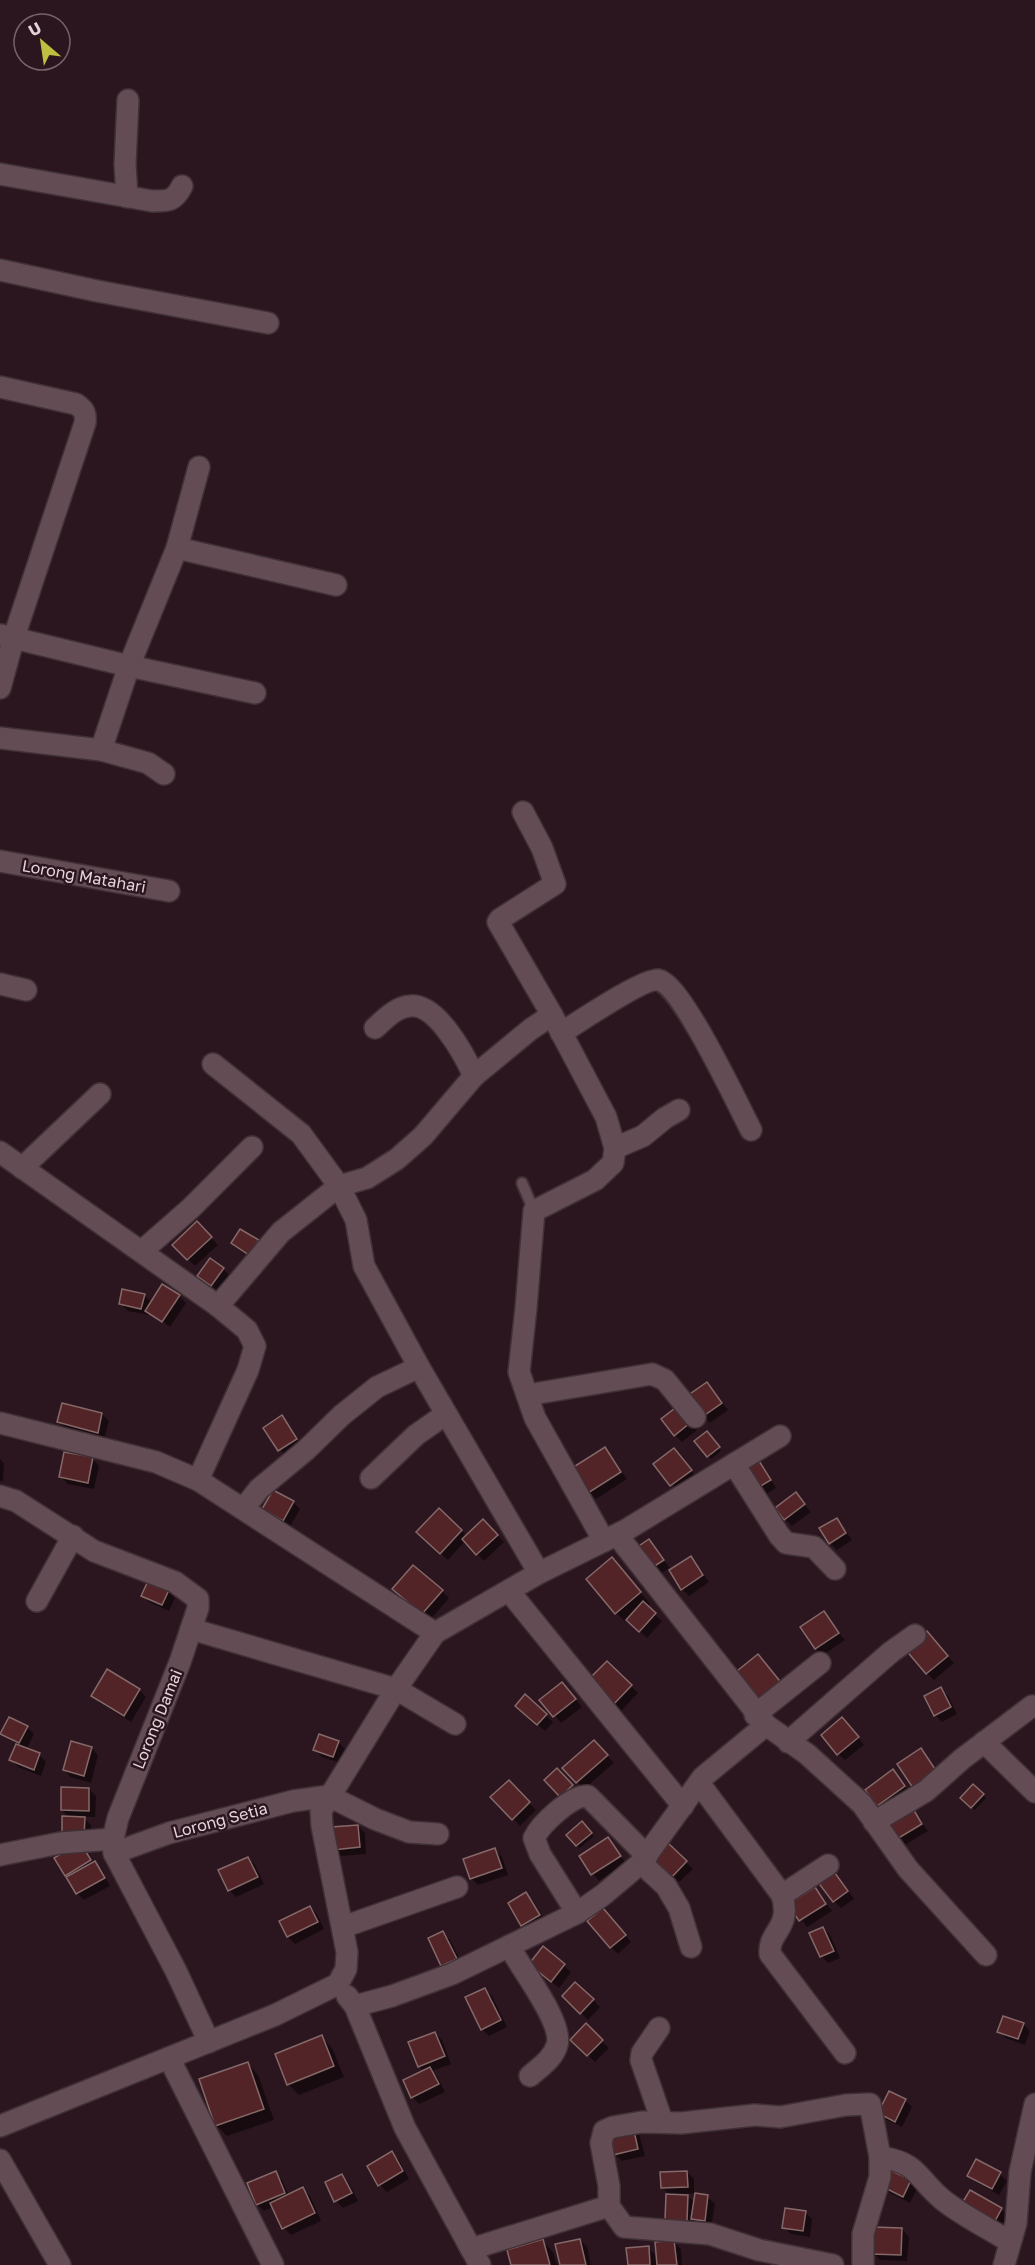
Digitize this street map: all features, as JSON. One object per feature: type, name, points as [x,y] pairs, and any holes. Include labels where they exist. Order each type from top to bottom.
[{"type":"street","points":[[127,197],[125,164],[128,100]]},
{"type":"street","points":[[0,174],[152,201],[168,201],[177,196],[182,186]]},
{"type":"street","points":[[0,270],[268,323]]},
{"type":"street","points":[[0,387],[76,404],[86,414],[7,636],[0,688]]},
{"type":"street","points":[[100,750],[129,666],[177,548],[199,467]]},
{"type":"street","points":[[177,548],[336,585]]},
{"type":"street","points":[[7,636],[129,666],[255,693]]},
{"type":"street","points":[[0,738],[100,750],[148,763],[164,774]]},
{"type":"street","points":[[522,812],[542,848],[555,884],[498,922],[557,1024],[606,1117],[615,1148],[613,1163],[595,1180],[534,1211],[519,1372],[535,1418],[610,1538],[760,1720],[807,1755],[862,1804],[908,1869],[986,1955]]},
{"type":"street","name":"Lorong Matahari","points":[[0,861],[169,891]]},
{"type":"street","points":[[219,1306],[281,1232],[339,1186],[368,1178],[397,1160],[423,1136],[474,1076],[531,1029],[557,1024],[641,984],[658,980],[668,983],[679,996],[719,1066],[751,1130]]},
{"type":"street","points":[[0,984],[26,990]]},
{"type":"street","points":[[375,1028],[394,1011],[409,1006],[425,1008],[441,1023],[464,1054],[474,1076]]},
{"type":"street","points":[[213,1064],[301,1134],[339,1186],[356,1220],[364,1266],[539,1573]]},
{"type":"street","points":[[22,1168],[100,1094]]},
{"type":"street","points":[[615,1148],[643,1136],[679,1110]]},
{"type":"street","points":[[142,1251],[191,1208],[252,1147]]},
{"type":"street","points":[[0,1152],[219,1306],[247,1330],[255,1346],[248,1370],[198,1479]]},
{"type":"street","points":[[244,1508],[259,1489],[306,1450],[342,1414],[377,1387],[419,1366]]},
{"type":"street","points":[[527,1395],[652,1374],[665,1380],[695,1417]]},
{"type":"street","points":[[371,1478],[416,1436],[447,1414]]},
{"type":"street","points":[[0,1423],[156,1462],[198,1479],[435,1633]]},
{"type":"street","points":[[0,2126],[275,2015],[338,1984],[346,1969],[347,1952],[322,1827],[321,1811],[396,1689],[435,1633],[539,1573],[610,1538],[780,1436]]},
{"type":"street","points":[[734,1464],[786,1543],[814,1547],[835,1569]]},
{"type":"street","name":"Lorong Damai","points":[[0,1496],[16,1501],[94,1551],[175,1582],[194,1595],[199,1603],[118,1818],[113,1846]]},
{"type":"street","points":[[37,1600],[73,1536]]},
{"type":"street","points":[[509,1591],[683,1806]]},
{"type":"street","points":[[191,1629],[396,1689],[455,1724]]},
{"type":"street","points":[[788,1742],[891,1652],[915,1635]]},
{"type":"street","points":[[354,2006],[392,1996],[452,1974],[577,1913],[603,1895],[644,1859],[699,1783],[820,1663]]},
{"type":"street","points":[[874,1822],[926,1791],[984,1742],[1032,1706]]},
{"type":"street","points":[[984,1742],[1035,1792]]},
{"type":"street","points":[[699,1783],[782,1895],[784,1922],[770,1946],[770,1954],[845,2053]]},
{"type":"street","points":[[329,1796],[375,1819],[409,1832],[438,1834]]},
{"type":"street","name":"Lorong Setia","points":[[0,1855],[60,1843],[113,1846],[293,1801],[329,1796]]},
{"type":"street","points":[[577,1913],[540,1854],[534,1838],[538,1830],[570,1802],[579,1796],[588,1796],[666,1886],[679,1908],[692,1947]]},
{"type":"street","points":[[113,1846],[209,2042]]},
{"type":"street","points":[[782,1895],[828,1865]]},
{"type":"street","points":[[343,1927],[457,1887]]},
{"type":"street","points":[[508,1946],[541,1996],[555,2025],[558,2043],[550,2059],[530,2076]]},
{"type":"street","points":[[338,1984],[354,2006],[405,2128],[476,2257],[609,2206]]},
{"type":"street","points":[[659,2028],[642,2052],[641,2060],[662,2121]]},
{"type":"street","points":[[169,2058],[273,2265]]},
{"type":"street","points":[[833,2265],[759,2250],[710,2234],[624,2227],[609,2206],[609,2186],[602,2150],[604,2131],[613,2127],[642,2122],[681,2123],[755,2115],[780,2117],[846,2105],[870,2104],[880,2157],[880,2178],[863,2234],[863,2265]]},
{"type":"street","points":[[1004,2265],[1016,2223],[1020,2172],[1035,2104]]},
{"type":"street","points":[[880,2157],[900,2160],[913,2168],[944,2200],[1010,2242]]},
{"type":"street","points":[[0,2160],[60,2265]]},
{"type":"lane","points":[[522,1183],[534,1211]]},
{"type":"building","points":[[197,1221],[212,1237],[187,1260],[172,1245]]},
{"type":"building","points":[[240,1229],[259,1240],[249,1255],[231,1243]]},
{"type":"building","points":[[210,1258],[224,1268],[211,1286],[197,1276]]},
{"type":"building","points":[[162,1284],[180,1295],[162,1322],[145,1311]]},
{"type":"building","points":[[122,1289],[145,1294],[141,1309],[119,1304]]},
{"type":"building","points":[[707,1382],[722,1403],[702,1417],[687,1396]]},
{"type":"building","points":[[62,1403],[102,1413],[98,1433],[57,1422]]},
{"type":"building","points":[[679,1405],[691,1422],[674,1436],[661,1419]]},
{"type":"building","points":[[282,1415],[297,1439],[278,1451],[263,1428]]},
{"type":"building","points":[[707,1431],[720,1447],[707,1457],[694,1441]]},
{"type":"building","points":[[605,1447],[621,1472],[588,1493],[572,1468]]},
{"type":"building","points":[[674,1448],[692,1470],[670,1486],[653,1464]]},
{"type":"building","points":[[64,1452],[93,1457],[88,1483],[59,1477]]},
{"type":"building","points":[[756,1456],[771,1480],[752,1491],[738,1467]]},
{"type":"building","points":[[273,1490],[294,1501],[283,1521],[262,1509]]},
{"type":"building","points":[[796,1492],[805,1504],[784,1520],[775,1508]]},
{"type":"building","points":[[439,1508],[462,1530],[440,1554],[416,1532]]},
{"type":"building","points":[[837,1518],[846,1533],[829,1544],[819,1528]]},
{"type":"building","points":[[483,1519],[498,1535],[476,1555],[462,1539]]},
{"type":"building","points":[[649,1539],[664,1560],[647,1571],[633,1550]]},
{"type":"building","points":[[691,1556],[703,1575],[681,1590],[669,1570]]},
{"type":"building","points":[[612,1557],[641,1592],[615,1614],[586,1579]]},
{"type":"building","points":[[413,1565],[443,1590],[422,1614],[392,1589]]},
{"type":"building","points":[[148,1581],[169,1590],[162,1605],[141,1596]]},
{"type":"building","points":[[643,1601],[656,1613],[639,1632],[626,1620]]},
{"type":"building","points":[[824,1611],[839,1633],[815,1649],[800,1627]]},
{"type":"building","points":[[927,1631],[948,1656],[926,1674],[905,1649]]},
{"type":"building","points":[[758,1654],[783,1685],[757,1706],[732,1675]]},
{"type":"building","points":[[607,1661],[632,1685],[612,1706],[587,1681]]},
{"type":"building","points":[[107,1669],[140,1689],[124,1716],[91,1696]]},
{"type":"building","points":[[562,1682],[576,1699],[553,1717],[539,1700]]},
{"type":"building","points":[[941,1687],[951,1707],[934,1716],[924,1696]]},
{"type":"building","points":[[525,1694],[547,1714],[537,1725],[515,1706]]},
{"type":"building","points":[[9,1717],[28,1726],[19,1743],[0,1734]]},
{"type":"building","points":[[842,1717],[859,1737],[837,1755],[821,1735]]},
{"type":"building","points":[[319,1734],[339,1741],[333,1757],[313,1750]]},
{"type":"building","points":[[594,1740],[608,1755],[576,1783],[562,1768]]},
{"type":"building","points":[[71,1741],[92,1747],[84,1776],[63,1770]]},
{"type":"building","points":[[16,1744],[40,1753],[34,1770],[9,1760]]},
{"type":"building","points":[[921,1748],[937,1772],[913,1788],[897,1764]]},
{"type":"building","points":[[557,1768],[573,1785],[560,1797],[544,1780]]},
{"type":"building","points":[[893,1769],[905,1786],[877,1806],[865,1790]]},
{"type":"building","points":[[509,1780],[530,1802],[512,1820],[490,1797]]},
{"type":"building","points":[[973,1784],[984,1794],[971,1808],[960,1798]]},
{"type":"building","points":[[61,1787],[89,1788],[89,1811],[61,1810]]},
{"type":"building","points":[[912,1807],[922,1824],[897,1839],[887,1823]]},
{"type":"building","points":[[62,1816],[85,1817],[84,1836],[62,1835]]},
{"type":"building","points":[[582,1821],[592,1833],[576,1846],[566,1835]]},
{"type":"building","points":[[358,1825],[360,1847],[333,1850],[331,1827]]},
{"type":"building","points":[[608,1837],[621,1856],[591,1875],[579,1856]]},
{"type":"building","points":[[80,1842],[91,1860],[65,1876],[54,1858]]},
{"type":"building","points":[[667,1842],[687,1861],[672,1877],[652,1858]]},
{"type":"building","points":[[495,1848],[502,1868],[470,1879],[463,1859]]},
{"type":"building","points":[[248,1857],[258,1877],[228,1891],[218,1870]]},
{"type":"building","points":[[95,1861],[105,1878],[76,1894],[66,1877]]},
{"type":"building","points":[[832,1869],[848,1891],[833,1902],[817,1881]]},
{"type":"building","points":[[815,1887],[826,1904],[799,1921],[788,1904]]},
{"type":"building","points":[[526,1892],[540,1915],[521,1926],[508,1903]]},
{"type":"building","points":[[310,1906],[318,1922],[287,1937],[279,1921]]},
{"type":"building","points":[[603,1908],[626,1935],[610,1948],[587,1921]]},
{"type":"building","points":[[823,1927],[834,1951],[820,1957],[809,1933]]},
{"type":"building","points":[[443,1931],[457,1959],[441,1966],[428,1938]]},
{"type":"building","points":[[543,1946],[565,1964],[551,1982],[529,1964]]},
{"type":"building","points":[[575,1982],[594,1999],[580,2014],[562,1996]]},
{"type":"building","points":[[485,1988],[501,2020],[481,2030],[465,1997]]},
{"type":"building","points":[[1003,2016],[1024,2023],[1018,2039],[997,2032]]},
{"type":"building","points":[[586,2023],[603,2040],[587,2056],[570,2040]]},
{"type":"building","points":[[435,2032],[445,2056],[418,2067],[408,2042]]},
{"type":"building","points":[[322,2035],[334,2066],[287,2085],[275,2054]]},
{"type":"building","points":[[248,2062],[264,2109],[215,2126],[199,2079]]},
{"type":"building","points":[[430,2067],[439,2084],[411,2098],[403,2080]]},
{"type":"building","points":[[889,2091],[906,2099],[895,2122],[878,2113]]},
{"type":"building","points":[[633,2126],[638,2149],[613,2155],[608,2132]]},
{"type":"building","points":[[392,2151],[403,2171],[378,2186],[367,2166]]},
{"type":"building","points":[[976,2159],[1001,2172],[992,2189],[967,2176]]},
{"type":"building","points":[[890,2170],[911,2180],[903,2197],[881,2186]]},
{"type":"building","points":[[276,2171],[285,2193],[256,2205],[247,2183]]},
{"type":"building","points":[[687,2171],[688,2187],[661,2188],[660,2172]]},
{"type":"building","points":[[342,2174],[352,2193],[334,2202],[325,2182]]},
{"type":"building","points":[[303,2187],[315,2213],[282,2229],[270,2203]]},
{"type":"building","points":[[970,2190],[1002,2208],[994,2223],[961,2205]]},
{"type":"building","points":[[695,2193],[708,2195],[705,2221],[691,2219]]},
{"type":"building","points":[[666,2194],[688,2195],[687,2221],[665,2220]]},
{"type":"building","points":[[785,2208],[806,2211],[803,2231],[782,2228]]},
{"type":"building","points":[[873,2227],[902,2228],[901,2255],[871,2254]]},
{"type":"building","points":[[543,2239],[550,2265],[511,2265],[507,2250]]},
{"type":"building","points":[[580,2239],[586,2265],[560,2265],[555,2244]]},
{"type":"building","points":[[674,2240],[677,2265],[657,2265],[655,2242]]},
{"type":"building","points":[[649,2246],[650,2265],[628,2265],[626,2248]]}]
